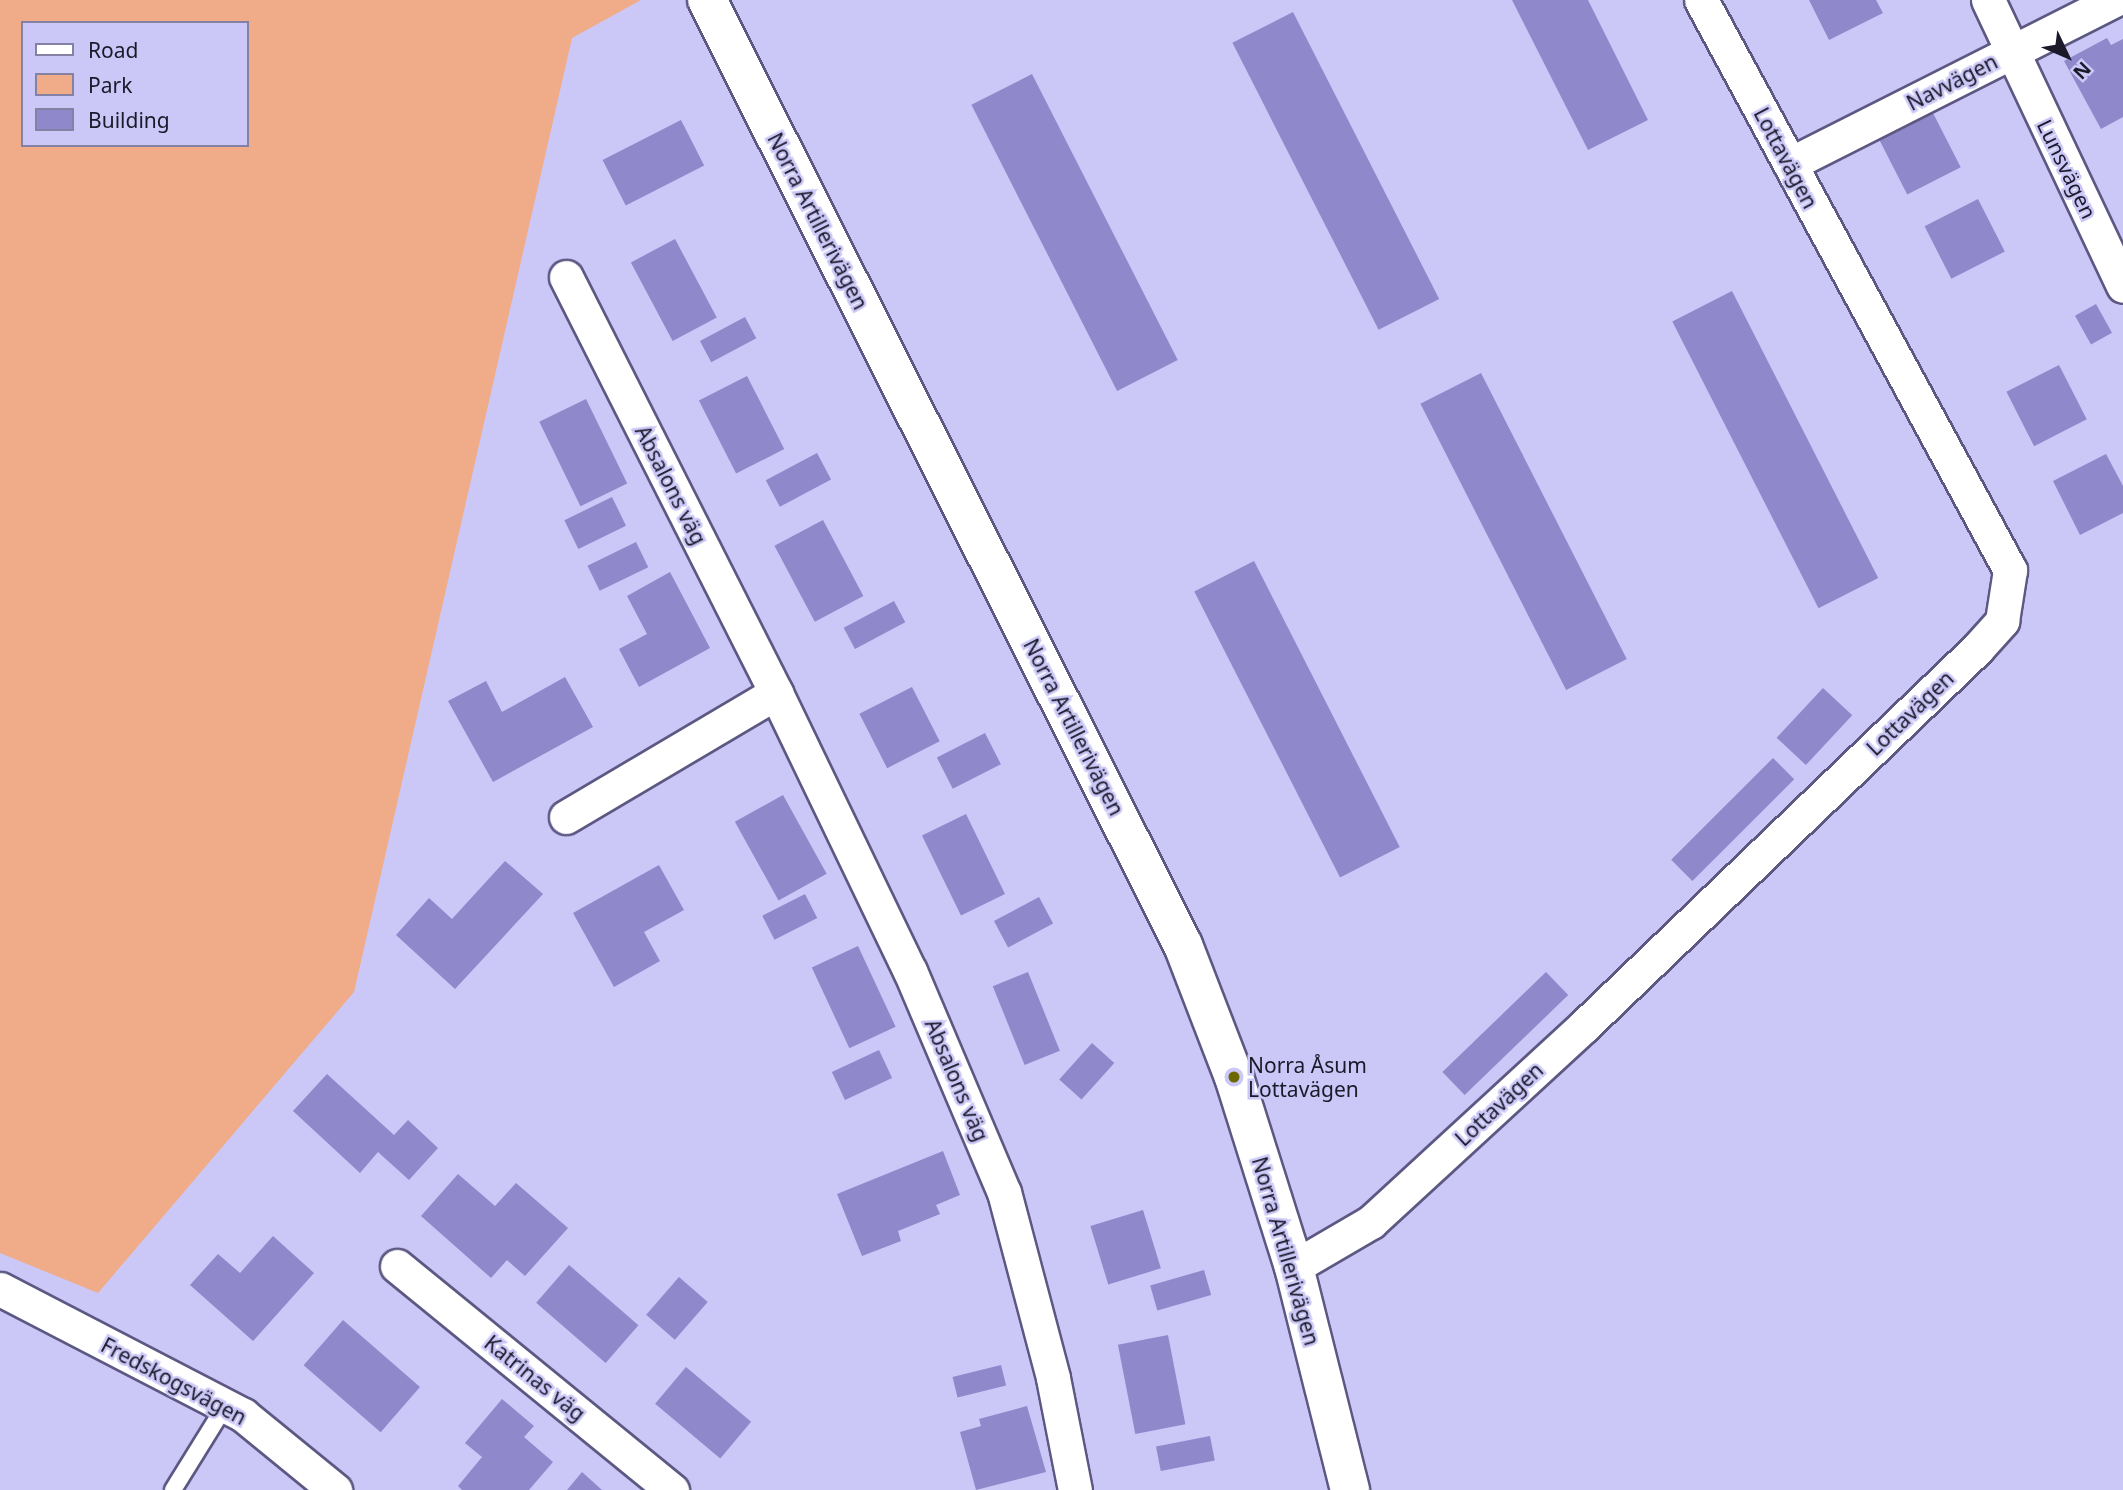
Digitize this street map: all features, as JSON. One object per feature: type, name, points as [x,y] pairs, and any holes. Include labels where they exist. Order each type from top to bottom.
[{"type":"street","name":"Norra Artillerivägen","points":[[707,0],[1183,945],[1234,1077],[1294,1267],[1350,1490]]},
{"type":"street","name":"Lottavägen","points":[[1294,1267],[1371,1222],[1584,1026],[2003,621],[2010,570],[1701,0]]},
{"type":"street","name":"Lunsvägen","points":[[1988,0],[2010,52],[2123,286]]},
{"type":"street","name":"Navvägen","points":[[1790,164],[2115,0]]},
{"type":"street","name":"Absalons väg","points":[[566,277],[776,692],[910,971],[1004,1192],[1053,1378],[1075,1490]]},
{"type":"street","points":[[566,817],[776,692]]},
{"type":"street","name":"Katrinas väg","points":[[397,1266],[673,1490]]},
{"type":"street","name":"Fredskogsvägen","points":[[0,1289],[243,1415],[335,1490]]},
{"type":"lane","points":[[173,1490],[225,1406]]},
{"type":"green space","points":[[0,0],[641,0],[572,38],[354,992],[98,1293],[0,1253]]},
{"type":"building","points":[[1512,0],[1588,0],[1648,120],[1588,150]]},
{"type":"building","points":[[1809,0],[1876,0],[1883,13],[1829,40]]},
{"type":"building","points":[[1293,12],[1439,299],[1379,330],[1232,43]]},
{"type":"building","points":[[2107,38],[2111,45],[2123,39],[2123,117],[2101,129],[2064,61]]},
{"type":"building","points":[[1032,74],[1178,360],[1117,391],[971,105]]},
{"type":"building","points":[[1933,113],[1961,167],[1907,195],[1880,140]]},
{"type":"building","points":[[681,120],[704,165],[626,205],[603,160]]},
{"type":"building","points":[[1978,199],[2005,252],[1951,279],[1925,226]]},
{"type":"building","points":[[675,239],[717,318],[673,341],[631,262]]},
{"type":"building","points":[[1732,291],[1878,578],[1818,608],[1672,321]]},
{"type":"building","points":[[2096,304],[2112,333],[2091,344],[2075,316]]},
{"type":"building","points":[[745,317],[756,338],[711,362],[700,341]]},
{"type":"building","points":[[2059,365],[2087,419],[2034,446],[2006,392]]},
{"type":"building","points":[[1481,373],[1627,659],[1566,690],[1420,404]]},
{"type":"building","points":[[747,376],[784,449],[736,474],[699,401]]},
{"type":"building","points":[[586,399],[627,483],[580,506],[539,422]]},
{"type":"building","points":[[817,453],[831,479],[780,507],[766,480]]},
{"type":"building","points":[[2106,454],[2123,486],[2123,513],[2080,535],[2053,481]]},
{"type":"building","points":[[612,497],[626,526],[578,549],[564,520]]},
{"type":"building","points":[[823,520],[863,596],[815,622],[774,546]]},
{"type":"building","points":[[636,542],[648,567],[600,591],[587,566]]},
{"type":"building","points":[[1254,561],[1400,847],[1340,877],[1194,591]]},
{"type":"building","points":[[670,572],[710,648],[639,687],[619,649],[647,634],[627,596]]},
{"type":"building","points":[[894,601],[905,622],[855,649],[844,628]]},
{"type":"building","points":[[565,677],[593,727],[493,782],[448,701],[486,681],[502,712]]},
{"type":"building","points":[[912,687],[940,741],[887,768],[859,714]]},
{"type":"building","points":[[1823,688],[1852,715],[1806,765],[1777,738]]},
{"type":"building","points":[[985,733],[1001,764],[953,789],[937,758]]},
{"type":"building","points":[[1773,758],[1794,779],[1692,881],[1671,860]]},
{"type":"building","points":[[783,795],[827,874],[779,900],[735,822]]},
{"type":"building","points":[[966,814],[1005,894],[961,915],[922,835]]},
{"type":"building","points":[[505,861],[543,894],[455,989],[396,935],[429,898],[452,919]]},
{"type":"building","points":[[659,865],[684,910],[644,932],[660,961],[614,987],[573,913]]},
{"type":"building","points":[[805,894],[817,918],[774,940],[762,916]]},
{"type":"building","points":[[1039,897],[1053,923],[1008,947],[994,921]]},
{"type":"building","points":[[858,946],[896,1027],[849,1048],[812,968]]},
{"type":"building","points":[[1028,972],[1060,1051],[1025,1065],[993,986]]},
{"type":"building","points":[[1546,972],[1568,995],[1465,1095],[1442,1072]]},
{"type":"building","points":[[1092,1043],[1114,1063],[1082,1099],[1059,1079]]},
{"type":"building","points":[[879,1050],[892,1078],[845,1100],[832,1072]]},
{"type":"building","points":[[327,1074],[394,1135],[408,1120],[438,1148],[409,1180],[378,1152],[360,1173],[293,1111]]},
{"type":"building","points":[[943,1151],[960,1195],[936,1205],[940,1214],[898,1231],[901,1241],[862,1256],[837,1194]]},
{"type":"building","points":[[458,1174],[495,1206],[516,1183],[568,1228],[525,1276],[507,1260],[491,1278],[421,1216]]},
{"type":"building","points":[[1143,1210],[1161,1268],[1108,1284],[1090,1226]]},
{"type":"building","points":[[273,1236],[314,1273],[253,1341],[190,1285],[218,1254],[240,1273]]},
{"type":"building","points":[[569,1265],[638,1325],[606,1363],[536,1303]]},
{"type":"building","points":[[1204,1270],[1211,1295],[1157,1310],[1150,1285]]},
{"type":"building","points":[[679,1277],[708,1302],[675,1340],[646,1315]]},
{"type":"building","points":[[343,1320],[420,1387],[381,1432],[304,1365]]},
{"type":"building","points":[[1168,1335],[1185,1424],[1135,1434],[1118,1345]]},
{"type":"building","points":[[1001,1365],[1006,1385],[958,1397],[952,1377]]},
{"type":"building","points":[[686,1367],[751,1422],[720,1458],[655,1404]]},
{"type":"building","points":[[502,1399],[534,1426],[524,1437],[553,1462],[529,1490],[462,1490],[458,1486],[482,1457],[465,1443]]},
{"type":"building","points":[[1027,1406],[1046,1472],[976,1490],[960,1432],[981,1426],[979,1419]]},
{"type":"building","points":[[1210,1436],[1215,1461],[1161,1471],[1156,1446]]},
{"type":"building","points":[[582,1472],[602,1490],[567,1490]]},
{"type":"place","name":"Norra Åsum Lottavägen","points":[[1234,1077]]}]
